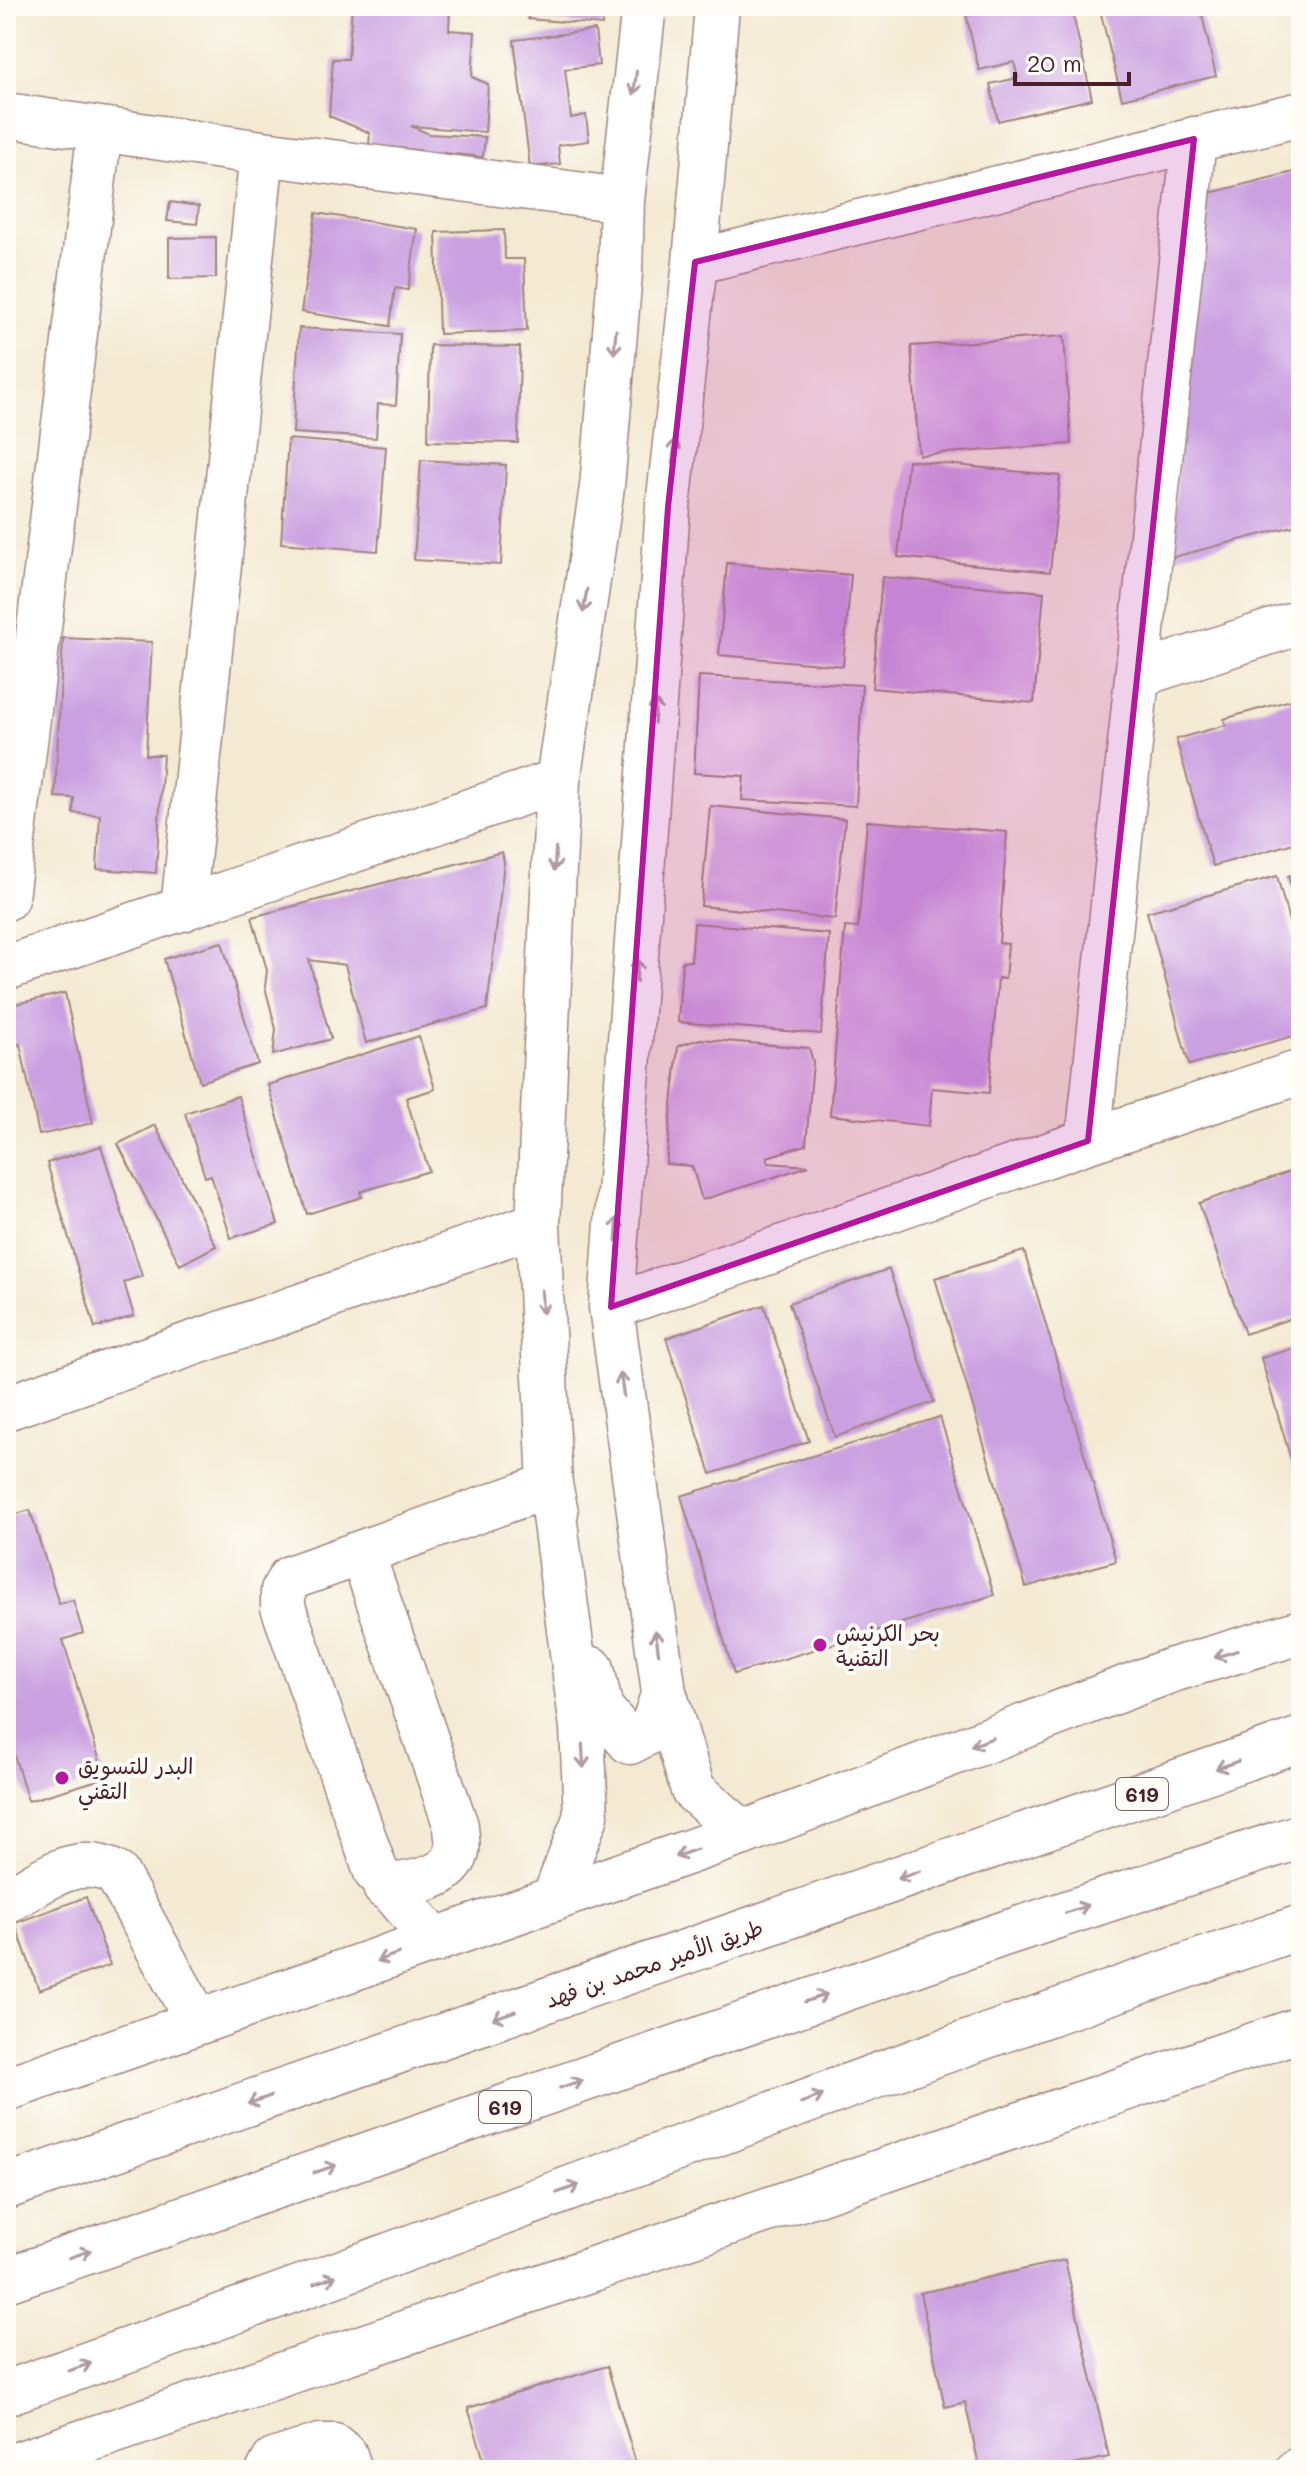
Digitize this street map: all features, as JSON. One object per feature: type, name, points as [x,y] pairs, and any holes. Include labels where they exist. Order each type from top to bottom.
[{"type":"main road","points":[[554,1899],[586,1816],[582,1728],[550,1485],[538,1224],[558,781],[602,487],[620,273],[622,200],[644,6]]},
{"type":"main road","points":[[717,6],[695,262],[668,507],[611,1307],[664,1692],[693,1790],[743,1833]]},
{"type":"main road","points":[[695,262],[1301,114]]},
{"type":"main road","points":[[6,115],[262,153],[622,200]]},
{"type":"main road","points":[[6,898],[100,129]]},
{"type":"main road","points":[[1088,1141],[1194,139]]},
{"type":"main road","points":[[183,909],[262,153]]},
{"type":"main road","points":[[1138,675],[1301,622]]},
{"type":"main road","points":[[6,968],[558,781]]},
{"type":"main road","points":[[611,1307],[1088,1141],[1301,1072]]},
{"type":"main road","points":[[6,1408],[538,1224]]},
{"type":"main road","points":[[550,1485],[601,1709],[630,1742],[651,1731],[664,1692]]},
{"type":"main road","points":[[435,1941],[385,1887],[376,1872],[283,1607],[283,1590],[290,1578],[550,1485]]},
{"type":"main road","points":[[362,1553],[456,1826],[457,1852],[446,1869],[426,1880],[385,1887]]},
{"type":"main road","points":[[6,2089],[743,1833],[1172,1670],[1301,1632]]},
{"type":"main road","name":"طريق الأمير محمد بن فهد","points":[[6,2187],[1301,1739]]},
{"type":"main road","name":"619","points":[[6,2280],[1003,1934],[1301,1836]]},
{"type":"main road","points":[[6,1901],[76,1864],[99,1864],[117,1874],[198,2022]]},
{"type":"main road","points":[[6,2393],[256,2305],[810,2099],[1301,1927]]},
{"type":"main road","points":[[6,2468],[1301,2029]]},
{"type":"main road","points":[[269,2470],[274,2461],[320,2446],[334,2446],[345,2455],[350,2470]]},
{"type":"highlighted area","points":[[1194,139],[1088,1141],[611,1307],[668,507],[695,262]]},
{"type":"building","points":[[352,6],[450,6],[449,30],[475,32],[472,77],[488,84],[485,132],[411,126],[429,134],[485,137],[483,157],[369,145],[370,133],[329,116],[333,59],[348,59]]},
{"type":"building","points":[[529,6],[603,6],[602,25],[528,19]]},
{"type":"building","points":[[964,6],[1071,6],[1092,99],[998,121],[990,84],[1018,78],[1014,62],[979,70]]},
{"type":"building","points":[[1099,6],[1200,6],[1216,76],[1122,99]]},
{"type":"building","points":[[595,30],[599,65],[565,69],[571,118],[586,115],[589,141],[558,145],[560,164],[530,167],[514,40]]},
{"type":"building","points":[[1301,170],[1301,524],[1170,558],[1202,191],[1214,192]]},
{"type":"building","points":[[170,202],[199,206],[197,224],[167,221]]},
{"type":"building","points":[[316,213],[417,229],[408,290],[395,288],[390,326],[301,312]]},
{"type":"building","points":[[504,230],[505,259],[524,259],[527,331],[439,334],[436,232]]},
{"type":"building","points":[[216,237],[216,278],[169,279],[169,238]]},
{"type":"building","points":[[299,328],[400,334],[396,405],[378,404],[376,438],[293,433]]},
{"type":"building","points":[[1064,336],[1071,444],[919,455],[911,346]]},
{"type":"building","points":[[430,345],[520,347],[518,443],[428,441]]},
{"type":"building","points":[[288,439],[386,447],[378,551],[281,543]]},
{"type":"building","points":[[421,460],[506,465],[501,565],[414,560]]},
{"type":"building","points":[[908,460],[1060,476],[1050,572],[898,557]]},
{"type":"building","points":[[727,563],[851,575],[843,666],[719,655]]},
{"type":"building","points":[[882,577],[1044,592],[1034,703],[872,688]]},
{"type":"building","points":[[63,638],[152,642],[146,755],[163,755],[156,873],[97,869],[100,815],[73,813],[74,798],[55,797]]},
{"type":"building","points":[[699,676],[862,685],[856,806],[742,800],[744,776],[694,773]]},
{"type":"building","points":[[1301,697],[1301,841],[1213,866],[1176,739],[1226,725],[1224,719]]},
{"type":"building","points":[[710,806],[845,819],[835,919],[701,906]]},
{"type":"building","points":[[867,821],[1007,832],[999,943],[1008,944],[1005,979],[998,978],[989,1093],[932,1088],[929,1126],[830,1115],[845,927],[858,928]]},
{"type":"building","points":[[502,852],[504,862],[487,1009],[366,1043],[345,965],[309,960],[331,1039],[273,1055],[276,1029],[265,987],[267,970],[252,917]]},
{"type":"building","points":[[1301,872],[1301,918],[1300,918],[1288,876]]},
{"type":"building","points":[[1277,876],[1301,967],[1301,1034],[1189,1065],[1147,912]]},
{"type":"building","points":[[694,923],[829,934],[821,1034],[678,1022],[682,961],[691,961]]},
{"type":"building","points":[[222,942],[258,1064],[200,1082],[164,959]]},
{"type":"building","points":[[65,993],[93,1123],[39,1135],[20,1044],[6,1048],[6,1006]]},
{"type":"building","points":[[419,1036],[435,1089],[406,1098],[429,1171],[360,1192],[362,1197],[307,1214],[268,1085]]},
{"type":"building","points":[[700,1039],[809,1048],[813,1062],[806,1145],[767,1157],[769,1163],[809,1166],[702,1200],[692,1166],[666,1164],[678,1046]]},
{"type":"building","points":[[238,1096],[278,1224],[231,1238],[211,1175],[205,1177],[185,1113]]},
{"type":"building","points":[[155,1125],[216,1246],[180,1265],[118,1144]]},
{"type":"building","points":[[101,1146],[142,1276],[124,1282],[134,1316],[95,1328],[47,1163]]},
{"type":"building","points":[[1300,1168],[1301,1315],[1245,1334],[1199,1203]]},
{"type":"building","points":[[1024,1251],[1116,1561],[1026,1587],[935,1278]]},
{"type":"building","points":[[889,1269],[934,1402],[835,1437],[789,1303]]},
{"type":"building","points":[[764,1305],[809,1441],[711,1474],[666,1338]]},
{"type":"building","points":[[1301,1346],[1301,1490],[1300,1490],[1261,1358]]},
{"type":"building","points":[[940,1417],[994,1595],[734,1674],[681,1496]]},
{"type":"building","points":[[30,1510],[59,1604],[73,1600],[83,1633],[63,1640],[105,1778],[28,1801],[6,1728],[6,1517]]},
{"type":"building","points":[[86,1897],[110,1965],[39,1990],[15,1923]]},
{"type":"building","points":[[1065,2260],[1109,2457],[1050,2470],[980,2470],[965,2402],[945,2407],[920,2293]]},
{"type":"building","points":[[607,2366],[638,2470],[487,2470],[468,2408]]},
{"type":"place","name":"بحر الكرنيش التقنية","points":[[820,1645]]},
{"type":"place","name":"البدر للتسويق التقني","points":[[62,1778]]}]
